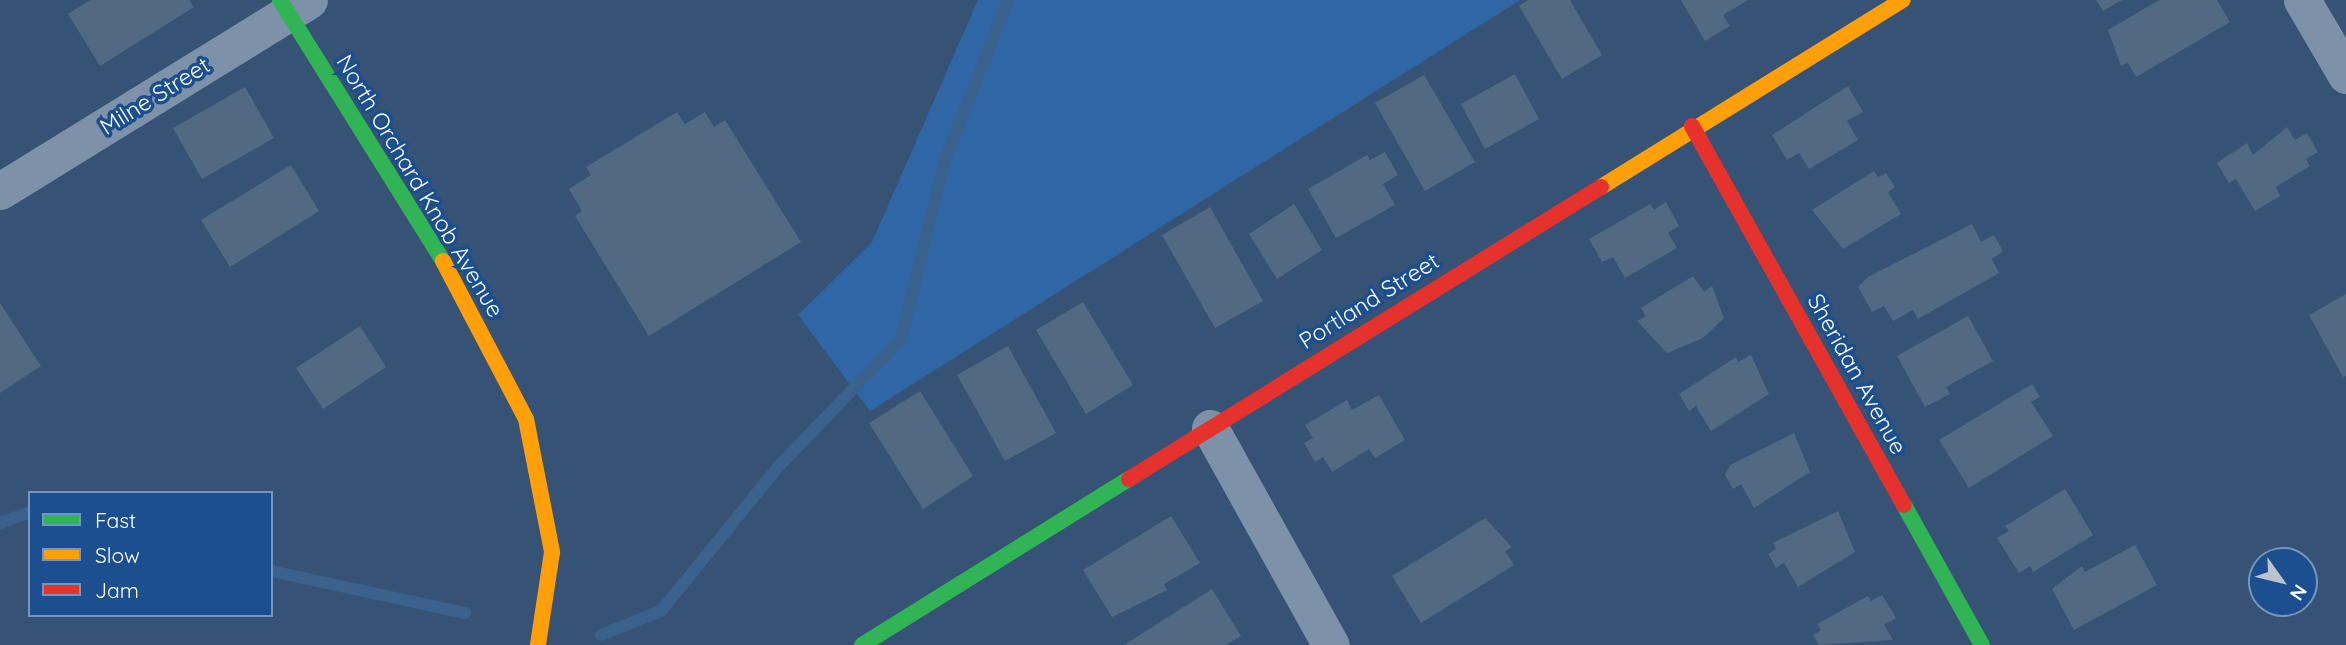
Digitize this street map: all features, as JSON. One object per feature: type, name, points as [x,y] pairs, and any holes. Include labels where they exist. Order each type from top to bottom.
[{"type":"street","name":"Portland Street","points":[[862,645],[1692,126],[1903,0]]},
{"type":"street","points":[[2302,0],[2346,75]]},
{"type":"street","name":"Milne Street","points":[[0,191],[293,4]]},
{"type":"street","name":"North Orchard Knob Avenue","points":[[293,4],[457,283],[526,419],[552,552],[538,645]]},
{"type":"street","name":"Sheridan Avenue","points":[[1692,126],[1982,645]]},
{"type":"street","points":[[1210,428],[1331,645]]},
{"type":"shaded area","points":[[978,0],[1520,0],[870,411],[798,315],[872,242]]},
{"type":"building","points":[[90,0],[189,0],[194,7],[100,66],[68,14]]},
{"type":"building","points":[[1528,0],[1570,0],[1602,55],[1562,79],[1519,6]]},
{"type":"building","points":[[1681,0],[1748,0],[1723,15],[1730,26],[1705,41]]},
{"type":"building","points":[[2096,0],[2122,0],[2103,11]]},
{"type":"building","points":[[2159,0],[2217,0],[2230,22],[2136,77],[2128,63],[2121,66],[2108,30]]},
{"type":"building","points":[[1515,74],[1539,119],[1485,149],[1461,104]]},
{"type":"building","points":[[1424,75],[1475,162],[1425,191],[1375,103]]},
{"type":"building","points":[[1848,86],[1863,112],[1847,121],[1858,140],[1809,169],[1799,153],[1787,160],[1772,135]]},
{"type":"building","points":[[245,87],[274,138],[202,179],[173,128]]},
{"type":"building","points":[[677,112],[685,124],[705,112],[714,127],[725,120],[801,242],[649,336],[575,216],[582,211],[569,189],[591,175],[586,167]]},
{"type":"building","points":[[2287,127],[2295,140],[2307,133],[2318,152],[2306,159],[2310,166],[2276,187],[2280,196],[2255,211],[2236,179],[2229,183],[2217,163],[2247,143],[2253,155]]},
{"type":"building","points":[[1385,152],[1398,175],[1383,184],[1395,205],[1336,238],[1308,189],[1367,155],[1370,160]]},
{"type":"building","points":[[291,165],[319,211],[230,267],[201,220]]},
{"type":"building","points":[[1874,171],[1878,177],[1886,173],[1895,187],[1888,192],[1901,214],[1843,249],[1812,210]]},
{"type":"building","points":[[1666,202],[1679,226],[1668,233],[1677,248],[1625,278],[1613,257],[1602,262],[1589,239],[1650,204],[1654,210]]},
{"type":"building","points":[[1294,204],[1322,250],[1277,279],[1249,234]]},
{"type":"building","points":[[1210,207],[1263,301],[1215,328],[1162,235]]},
{"type":"building","points":[[1972,224],[1981,242],[1994,235],[2003,251],[1992,259],[1999,273],[1918,319],[1913,310],[1893,321],[1884,306],[1872,312],[1858,287],[1868,277]]},
{"type":"building","points":[[1693,276],[1704,292],[1712,286],[1724,318],[1703,338],[1667,353],[1637,321],[1646,316],[1641,308]]},
{"type":"building","points":[[2346,294],[2346,376],[2343,377],[2309,315]]},
{"type":"building","points":[[1083,302],[1133,385],[1086,414],[1036,330]]},
{"type":"building","points":[[0,303],[41,366],[0,393]]},
{"type":"building","points":[[1968,316],[1993,361],[1946,387],[1950,394],[1925,407],[1897,356]]},
{"type":"building","points":[[360,326],[386,367],[323,409],[296,368]]},
{"type":"building","points":[[1008,346],[1056,433],[1005,461],[957,375]]},
{"type":"building","points":[[1751,355],[1769,394],[1711,431],[1696,406],[1689,411],[1679,394],[1736,357],[1738,362]]},
{"type":"building","points":[[2032,384],[2040,397],[2031,402],[2053,436],[1969,488],[1939,440]]},
{"type":"building","points":[[920,391],[973,476],[923,509],[869,423]]},
{"type":"building","points":[[1379,395],[1405,440],[1375,458],[1369,449],[1332,472],[1323,457],[1315,462],[1304,443],[1313,438],[1305,425],[1347,400],[1352,410]]},
{"type":"building","points":[[1794,433],[1810,472],[1754,508],[1741,484],[1733,489],[1725,475],[1730,465]]},
{"type":"building","points":[[2065,489],[2093,535],[2033,572],[2030,566],[2019,573],[1997,538],[2009,531],[2005,526]]},
{"type":"building","points":[[1838,511],[1855,552],[1798,587],[1784,563],[1776,568],[1768,554],[1776,549],[1773,543]]},
{"type":"building","points":[[1171,516],[1200,563],[1164,584],[1167,590],[1112,617],[1083,570]]},
{"type":"building","points":[[1485,518],[1512,547],[1505,551],[1514,565],[1421,623],[1392,576]]},
{"type":"building","points":[[2135,545],[2157,585],[2074,630],[2052,589],[2082,566],[2085,572]]},
{"type":"building","points":[[1212,589],[1241,636],[1226,645],[1124,645]]},
{"type":"building","points":[[1882,595],[1896,618],[1884,625],[1893,640],[1819,645],[1813,635],[1821,630],[1817,624],[1868,596],[1871,601]]},
{"type":"waterway","points":[[601,635],[661,611],[778,467],[901,339],[944,162],[1008,0]]},
{"type":"waterway","points":[[0,523],[28,513]]},
{"type":"waterway","points":[[273,571],[466,613]]},
{"type":"traffic: fast","points":[[280,0],[443,261]]},
{"type":"traffic: fast","points":[[862,645],[1129,479]]},
{"type":"traffic: fast","points":[[1904,505],[1982,645]]},
{"type":"traffic: slow","points":[[1601,187],[1903,0]]},
{"type":"traffic: slow","points":[[443,261],[526,419],[552,552],[538,645]]},
{"type":"traffic: jam","points":[[1692,126],[1904,505]]},
{"type":"traffic: jam","points":[[1129,479],[1601,187]]}]
